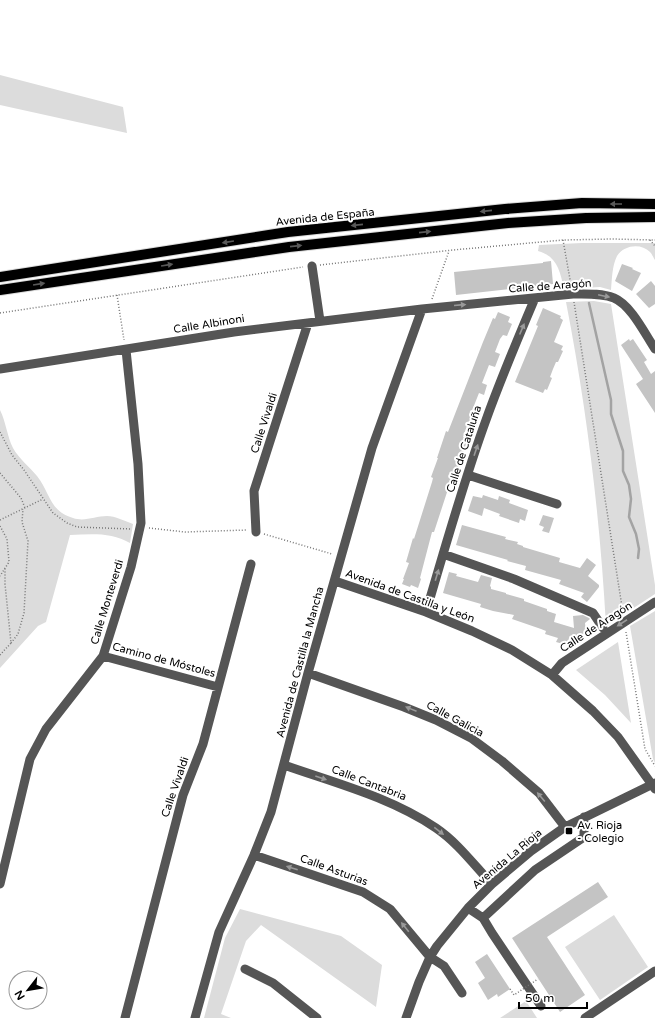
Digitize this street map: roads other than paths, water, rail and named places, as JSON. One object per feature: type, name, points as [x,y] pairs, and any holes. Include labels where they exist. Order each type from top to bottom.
[{"type":"main road","name":"Avenida de España","points":[[0,277],[288,232],[505,209],[582,203],[655,204]]},
{"type":"main road","points":[[0,290],[289,247],[508,223],[586,218],[655,217]]},
{"type":"street","points":[[312,266],[320,321]]},
{"type":"street","name":"Calle de Aragón","points":[[425,308],[573,294],[597,294],[614,298],[629,310],[655,349]]},
{"type":"street","name":"Calle de Cataluña","points":[[426,612],[486,420],[512,351],[536,298]]},
{"type":"street","name":"Calle Albinoni","points":[[0,370],[234,332],[425,308]]},
{"type":"street","name":"Avenida de Castilla la Mancha","points":[[195,1018],[219,932],[254,855],[271,812],[308,673],[372,448],[425,308]]},
{"type":"street","name":"Calle Vivaldi","points":[[256,532],[254,491],[308,323]]},
{"type":"street","name":"Calle Monteverdi","points":[[0,884],[30,759],[46,729],[103,656],[131,567],[140,523],[138,464],[126,350]]},
{"type":"street","points":[[468,475],[557,504]]},
{"type":"street","points":[[443,554],[514,579],[593,613],[603,628]]},
{"type":"street","name":"Calle Vivaldi","points":[[125,1018],[182,795],[203,744],[251,564]]},
{"type":"street","name":"Avenida de Castilla y León","points":[[335,581],[426,612],[472,630],[512,650],[552,675],[593,711],[618,737],[654,786]]},
{"type":"street","name":"Calle de Aragón","points":[[552,675],[562,663],[655,602]]},
{"type":"street","name":"Camino de Móstoles","points":[[103,656],[218,687]]},
{"type":"street","name":"Calle Galicia","points":[[308,673],[411,709],[471,738],[502,761],[539,793],[565,827]]},
{"type":"street","name":"Calle Cantabria","points":[[284,765],[378,797],[408,811],[437,828],[462,850],[492,884]]},
{"type":"street","name":"Avenida La Rioja","points":[[406,1018],[413,996],[430,957],[437,946],[468,908],[492,884],[531,851],[565,827],[654,786]]},
{"type":"street","points":[[483,918],[535,870],[584,837],[584,817]]},
{"type":"street","name":"Calle Asturias","points":[[254,855],[364,892],[390,909],[430,957],[444,966],[462,993]]},
{"type":"street","points":[[468,908],[483,918],[541,1006]]},
{"type":"street","points":[[244,969],[273,983],[317,1018]]},
{"type":"street","points":[[586,1018],[655,971]]},
{"type":"waterway","points":[[589,303],[611,400],[611,414],[623,451],[623,471],[629,485],[631,499],[629,517],[636,534],[639,549],[638,558]]},
{"type":"place","name":"Av. Rioja - Colegio","points":[[569,831]]}]
